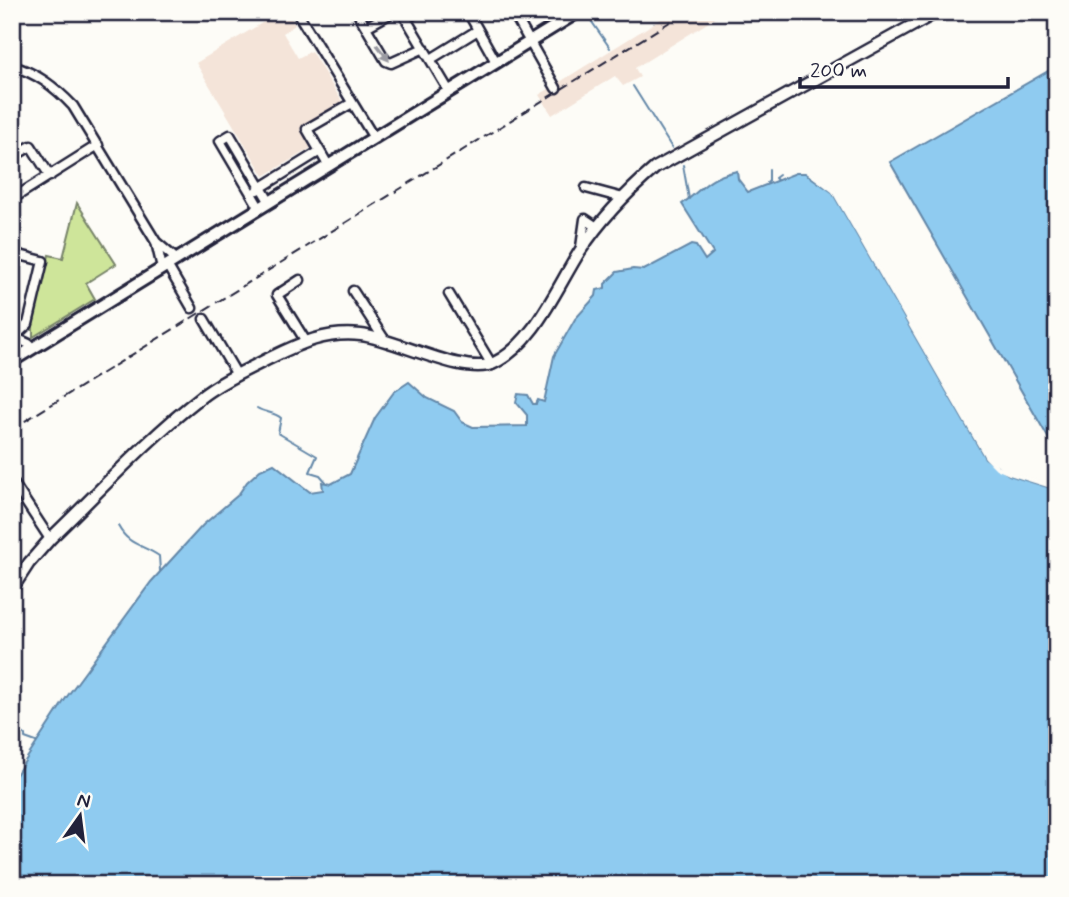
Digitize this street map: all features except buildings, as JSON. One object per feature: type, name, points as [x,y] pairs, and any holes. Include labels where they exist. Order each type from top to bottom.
[{"type":"main road","points":[[14,357],[578,12]]},
{"type":"street","points":[[297,12],[374,138]]},
{"type":"street","points":[[357,12],[386,61],[391,63],[424,48]]},
{"type":"street","points":[[366,27],[393,12]]},
{"type":"street","points":[[417,12],[404,15],[449,91]]},
{"type":"street","points":[[468,12],[496,62]]},
{"type":"street","points":[[513,12],[556,88]]},
{"type":"street","points":[[12,589],[29,563],[50,539],[202,396],[306,340],[336,334],[361,335],[467,367],[492,365],[508,355],[528,336],[597,227],[654,168],[937,12]]},
{"type":"street","points":[[430,59],[478,30]]},
{"type":"street","points":[[12,66],[34,74],[58,90],[73,106],[169,264],[192,308]]},
{"type":"street","points":[[328,165],[307,129],[352,103]]},
{"type":"street","points":[[230,135],[261,187],[264,204],[251,193],[220,141],[230,135]]},
{"type":"street","points":[[12,199],[98,145]]},
{"type":"street","points":[[12,157],[31,146],[50,176]]},
{"type":"street","points":[[251,193],[320,151]]},
{"type":"street","points":[[586,188],[623,198]]},
{"type":"street","points":[[156,242],[169,264]]},
{"type":"street","points":[[12,253],[43,261],[29,324],[31,347]]},
{"type":"street","points":[[300,281],[277,295],[306,340]]},
{"type":"street","points":[[353,291],[384,340]]},
{"type":"street","points":[[449,294],[492,365]]},
{"type":"street","points":[[204,319],[237,375]]},
{"type":"street","points":[[29,324],[13,337],[31,347]]},
{"type":"street","points":[[12,481],[50,539]]},
{"type":"shaded area","points":[[280,12],[288,12],[295,25],[283,33],[298,58],[311,51],[343,103],[300,129],[311,148],[264,176],[196,63]]},
{"type":"shaded area","points":[[672,12],[725,12],[635,68],[640,77],[623,86],[615,76],[552,115],[539,95]]},
{"type":"green space","points":[[77,203],[116,264],[86,283],[95,299],[33,337],[33,325],[49,255],[63,258]]},
{"type":"water","points":[[1057,66],[1057,453],[890,162]]},
{"type":"water","points":[[737,171],[738,179],[748,192],[796,173],[805,173],[832,192],[985,458],[1009,475],[1057,490],[1057,885],[12,885],[12,781],[66,698],[151,582],[203,525],[238,495],[260,470],[274,464],[310,492],[323,490],[322,482],[331,484],[350,474],[375,418],[394,392],[409,382],[427,398],[454,411],[462,422],[473,427],[527,426],[527,415],[516,402],[518,394],[528,395],[533,404],[538,400],[544,402],[554,356],[575,319],[596,296],[597,290],[605,288],[605,284],[617,272],[644,270],[691,245],[696,246],[705,260],[713,253],[682,204],[712,180]]},
{"type":"pier","points":[[803,170],[835,190],[988,456],[998,466],[1010,472],[1057,486],[1057,490],[1009,475],[996,469],[985,458],[832,192]]},
{"type":"waterway","points":[[585,12],[610,48]]},
{"type":"waterway","points":[[633,86],[672,148]]},
{"type":"waterway","points":[[683,165],[689,199]]},
{"type":"waterway","points":[[767,183],[769,169]]},
{"type":"waterway","points":[[777,180],[775,178],[779,175]]},
{"type":"waterway","points":[[257,408],[281,418],[278,433],[317,456],[310,472],[320,475],[327,483]]},
{"type":"waterway","points":[[118,526],[131,541],[159,556],[160,571]]},
{"type":"waterway","points":[[12,724],[25,738],[36,742]]},
{"type":"railway","points":[[12,429],[686,12]]}]
